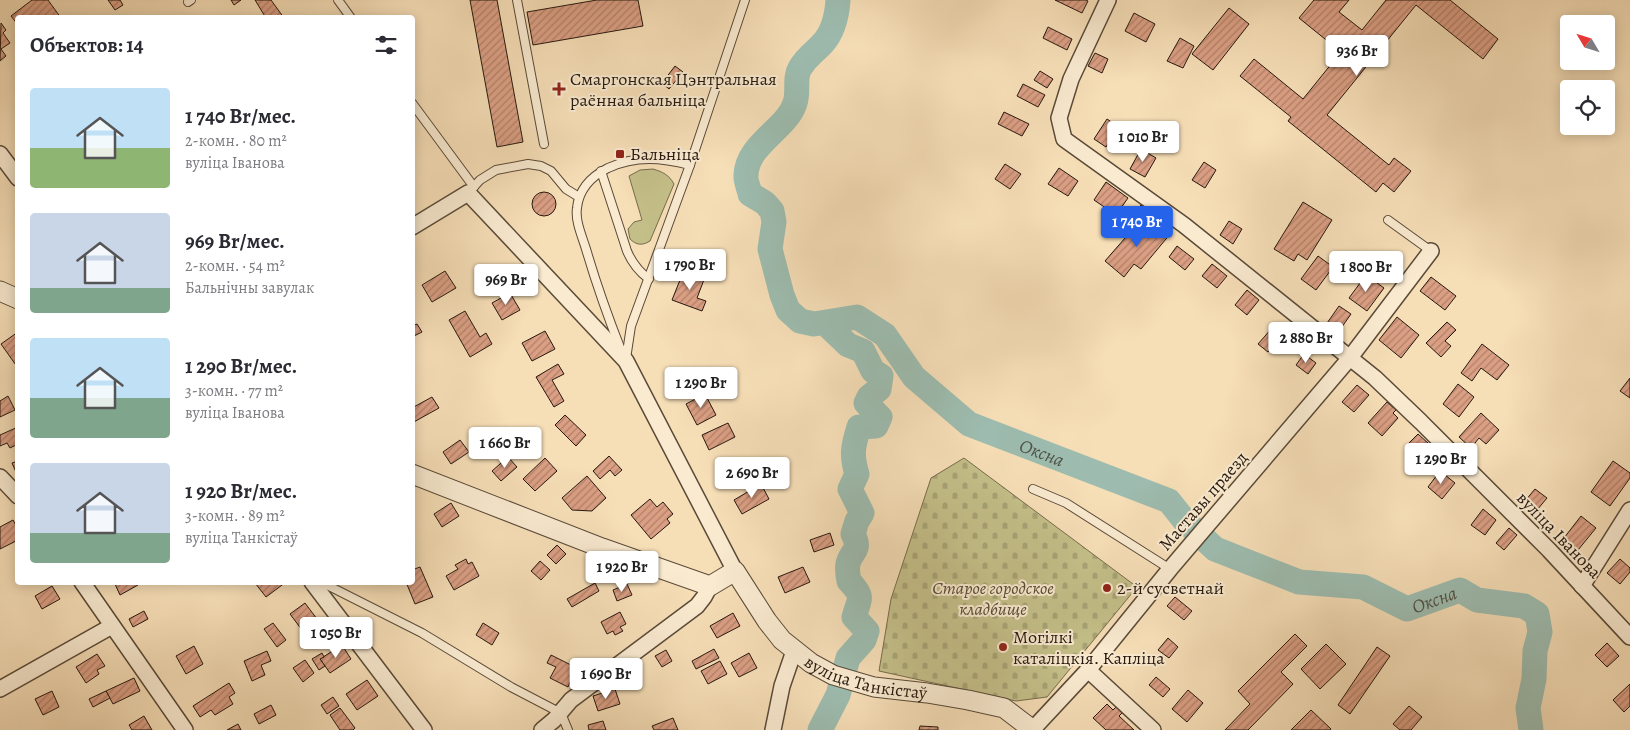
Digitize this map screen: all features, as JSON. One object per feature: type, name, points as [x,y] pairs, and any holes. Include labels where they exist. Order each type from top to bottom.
[{"type":"street","name":"вуліца Іванова","points":[[1108,0],[1071,79],[1059,118],[1064,139],[1184,225],[1375,378],[1549,550],[1630,636]]},
{"type":"street","points":[[0,154],[15,174]]},
{"type":"street","points":[[415,225],[471,190]]},
{"type":"street","name":"вуліца Танкістаў","points":[[471,190],[626,361],[735,571],[766,621],[782,640],[811,663],[833,675],[874,687],[935,694],[1004,708],[1033,729]]},
{"type":"street","name":"Маставы праезд","points":[[1033,729],[1088,670],[1170,569],[1349,359],[1431,252]]},
{"type":"street","points":[[0,291],[15,298]]},
{"type":"street","points":[[415,475],[602,548],[710,586]]},
{"type":"street","points":[[0,477],[15,493]]},
{"type":"street","points":[[1582,586],[1630,510]]},
{"type":"street","points":[[542,730],[560,714],[571,700],[697,606],[710,586],[735,571]]},
{"type":"street","points":[[84,585],[185,730]]},
{"type":"street","points":[[314,585],[424,730]]},
{"type":"street","points":[[0,689],[112,626]]},
{"type":"street","points":[[773,730],[782,686],[794,651]]},
{"type":"street","points":[[1088,670],[1153,730]]},
{"type":"lane","points":[[338,0],[349,15]]},
{"type":"lane","points":[[517,0],[544,144]]},
{"type":"lane","points":[[626,361],[631,326],[690,165],[745,0]]},
{"type":"lane","points":[[415,108],[471,190],[480,180],[496,170],[528,164],[541,166],[551,171],[566,189],[579,197]]},
{"type":"lane","points":[[626,361],[601,301],[578,224],[576,210],[579,197],[593,176],[619,163],[639,159],[660,158],[690,165]]},
{"type":"lane","points":[[602,171],[627,251],[632,262],[640,272],[649,278]]},
{"type":"lane","points":[[1388,220],[1431,252]]},
{"type":"lane","points":[[1033,489],[1066,503],[1170,569]]},
{"type":"lane","points":[[327,585],[422,633],[511,687],[560,714],[568,730]]},
{"type":"green space","points":[[653,169],[665,174],[674,184],[650,241],[639,244],[630,239],[628,229],[634,222],[642,220],[629,176],[640,170]]},
{"type":"green space","name":"Старое городское кладбище","points":[[964,458],[1137,587],[1047,697],[1016,701],[879,671],[891,599],[931,478]]},
{"type":"building","points":[[32,0],[48,0],[59,15],[15,15],[15,21],[11,16]]},
{"type":"building","points":[[108,0],[120,0],[123,5],[115,10]]},
{"type":"building","points":[[231,0],[241,0],[234,5]]},
{"type":"building","points":[[255,0],[271,0],[282,15],[264,15]]},
{"type":"building","points":[[470,0],[497,0],[523,142],[497,147]]},
{"type":"building","points":[[597,0],[638,0],[643,26],[533,45],[527,12]]},
{"type":"building","points":[[1055,0],[1086,0],[1088,1],[1082,13]]},
{"type":"building","points":[[1314,0],[1349,0],[1339,12],[1362,30],[1386,0],[1450,0],[1498,39],[1483,59],[1416,5],[1327,115],[1389,165],[1394,158],[1411,171],[1394,192],[1383,183],[1376,192],[1288,121],[1291,117],[1240,76],[1254,59],[1303,99],[1341,52],[1299,18]]},
{"type":"building","points":[[1229,8],[1249,24],[1213,70],[1192,54]]},
{"type":"building","points":[[1134,13],[1155,24],[1146,42],[1125,31]]},
{"type":"building","points":[[1,23],[6,30],[3,33],[10,43],[1,49],[6,56],[0,61]]},
{"type":"building","points":[[1048,27],[1072,39],[1067,50],[1043,38]]},
{"type":"building","points":[[1180,38],[1194,46],[1183,68],[1167,61]]},
{"type":"building","points":[[1095,53],[1108,59],[1102,73],[1088,66]]},
{"type":"building","points":[[675,66],[683,72],[669,89],[662,83]]},
{"type":"building","points":[[1040,71],[1053,79],[1047,88],[1034,80]]},
{"type":"building","points":[[1023,84],[1045,95],[1038,107],[1017,96]]},
{"type":"building","points":[[1004,112],[1029,124],[1022,136],[998,124]]},
{"type":"building","points":[[1107,119],[1119,127],[1106,147],[1094,139]]},
{"type":"building","points":[[1141,149],[1156,158],[1145,177],[1130,169]]},
{"type":"building","points":[[1204,162],[1216,170],[1205,188],[1192,180]]},
{"type":"building","points":[[1005,164],[1021,174],[1010,189],[995,179]]},
{"type":"building","points":[[1059,168],[1078,181],[1068,196],[1048,184]]},
{"type":"building","points":[[1106,182],[1128,198],[1116,215],[1094,200]]},
{"type":"building","points":[[544,192],[549,193],[555,199],[555,209],[549,215],[544,216],[539,215],[533,209],[532,204],[533,199],[539,193]]},
{"type":"building","points":[[1303,202],[1332,220],[1307,260],[1298,254],[1294,261],[1274,249]]},
{"type":"building","points":[[1141,205],[1154,216],[1145,226],[1133,216]]},
{"type":"building","points":[[1229,221],[1242,229],[1233,244],[1220,235]]},
{"type":"building","points":[[1139,222],[1152,233],[1159,224],[1171,233],[1141,269],[1134,264],[1124,277],[1105,261]]},
{"type":"building","points":[[1177,246],[1194,259],[1185,270],[1169,257]]},
{"type":"building","points":[[1318,256],[1333,267],[1316,290],[1301,279]]},
{"type":"building","points":[[1212,264],[1227,276],[1217,288],[1202,276]]},
{"type":"building","points":[[684,270],[705,277],[697,298],[706,301],[702,311],[672,300]]},
{"type":"building","points":[[445,271],[456,288],[432,302],[422,285]]},
{"type":"building","points":[[1366,275],[1384,288],[1367,311],[1349,298]]},
{"type":"building","points":[[1431,277],[1456,296],[1445,310],[1420,291]]},
{"type":"building","points":[[1247,290],[1259,300],[1247,315],[1235,305]]},
{"type":"building","points":[[510,293],[520,310],[502,320],[492,303]]},
{"type":"building","points":[[1339,306],[1351,314],[1337,334],[1325,326]]},
{"type":"building","points":[[465,311],[480,337],[486,333],[492,344],[470,357],[449,320]]},
{"type":"building","points":[[1397,317],[1419,335],[1401,358],[1379,340]]},
{"type":"building","points":[[1447,322],[1456,330],[1445,341],[1451,346],[1441,357],[1426,343]]},
{"type":"building","points":[[417,324],[422,332],[415,336],[415,325]]},
{"type":"building","points":[[1273,327],[1282,335],[1268,352],[1258,344]]},
{"type":"building","points":[[545,331],[555,349],[532,361],[522,343]]},
{"type":"building","points":[[15,334],[15,364],[1,344]]},
{"type":"building","points":[[1482,344],[1509,365],[1497,380],[1481,368],[1472,381],[1461,373]]},
{"type":"building","points":[[1304,354],[1316,363],[1308,374],[1296,365]]},
{"type":"building","points":[[558,364],[564,374],[552,380],[564,401],[554,407],[536,377]]},
{"type":"building","points":[[1630,378],[1630,398],[1620,391]]},
{"type":"building","points":[[1458,384],[1474,397],[1459,417],[1443,404]]},
{"type":"building","points":[[1357,385],[1369,395],[1354,412],[1342,402]]},
{"type":"building","points":[[705,394],[716,415],[697,425],[686,404]]},
{"type":"building","points":[[8,396],[15,410],[0,417],[0,401]]},
{"type":"building","points":[[432,397],[439,408],[415,421],[415,406]]},
{"type":"building","points":[[1387,402],[1396,410],[1393,413],[1398,418],[1382,436],[1368,423]]},
{"type":"building","points":[[1481,413],[1499,430],[1486,444],[1479,438],[1471,448],[1459,437]]},
{"type":"building","points":[[565,415],[586,435],[576,446],[555,425]]},
{"type":"building","points":[[728,423],[735,437],[709,450],[702,435]]},
{"type":"building","points":[[15,428],[15,446],[10,448],[7,443],[0,446],[0,435]]},
{"type":"building","points":[[1418,434],[1429,444],[1417,458],[1405,447]]},
{"type":"building","points":[[460,440],[469,452],[451,464],[443,452]]},
{"type":"building","points":[[609,456],[622,470],[615,476],[610,470],[600,479],[593,471]]},
{"type":"building","points":[[508,457],[517,467],[501,481],[492,471]]},
{"type":"building","points":[[545,458],[557,471],[535,491],[523,479]]},
{"type":"building","points":[[1613,461],[1630,473],[1630,478],[1610,506],[1591,492]]},
{"type":"building","points":[[1440,471],[1455,483],[1442,499],[1428,487]]},
{"type":"building","points":[[587,476],[606,498],[592,511],[572,510],[562,498]]},
{"type":"building","points":[[761,484],[769,499],[742,514],[734,500]]},
{"type":"building","points":[[1535,489],[1547,498],[1537,510],[1525,501]]},
{"type":"building","points":[[650,499],[657,507],[663,502],[673,514],[667,519],[670,523],[651,539],[631,515]]},
{"type":"building","points":[[451,503],[459,516],[442,527],[434,514]]},
{"type":"building","points":[[1483,509],[1496,520],[1485,535],[1471,525]]},
{"type":"building","points":[[1581,516],[1596,528],[1578,550],[1564,538]]},
{"type":"building","points":[[13,520],[15,524],[15,542],[0,549],[0,527]]},
{"type":"building","points":[[1509,528],[1517,535],[1504,550],[1496,543]]},
{"type":"building","points":[[830,533],[834,545],[814,552],[810,540]]},
{"type":"building","points":[[557,545],[566,554],[556,564],[547,555]]},
{"type":"building","points":[[466,559],[468,564],[472,562],[479,576],[454,590],[446,576],[458,569],[455,565]]},
{"type":"building","points":[[1620,559],[1630,568],[1630,572],[1620,584],[1607,573]]},
{"type":"building","points":[[540,561],[550,570],[541,580],[531,571]]},
{"type":"building","points":[[420,567],[433,597],[415,604],[407,585],[415,585],[415,569]]},
{"type":"building","points":[[803,567],[810,582],[785,593],[778,577]]},
{"type":"building","points":[[595,583],[599,591],[572,607],[567,599]]},
{"type":"building","points":[[627,584],[632,595],[617,601],[613,590]]},
{"type":"building","points":[[115,585],[138,585],[120,595]]},
{"type":"building","points":[[257,585],[282,585],[266,597]]},
{"type":"building","points":[[52,586],[60,599],[42,609],[35,596]]},
{"type":"building","points":[[1175,597],[1192,611],[1184,620],[1167,606]]},
{"type":"building","points":[[305,603],[320,623],[305,634],[290,614]]},
{"type":"building","points":[[144,611],[148,619],[133,627],[129,619]]},
{"type":"building","points":[[620,612],[626,624],[620,627],[623,631],[615,635],[613,631],[607,634],[601,622]]},
{"type":"building","points":[[733,613],[740,626],[717,638],[710,626]]},
{"type":"building","points":[[273,623],[286,640],[277,647],[264,629]]},
{"type":"building","points":[[483,623],[499,633],[492,645],[476,635]]},
{"type":"building","points":[[1295,634],[1307,646],[1281,672],[1293,684],[1248,730],[1225,730],[1250,704],[1238,691]]},
{"type":"building","points":[[1168,638],[1178,647],[1169,658],[1158,650]]},
{"type":"building","points":[[1607,643],[1619,656],[1607,667],[1595,655]]},
{"type":"building","points":[[1326,644],[1346,664],[1320,689],[1301,669]]},
{"type":"building","points":[[342,645],[351,659],[330,673],[320,659]]},
{"type":"building","points":[[194,646],[203,664],[186,674],[176,656]]},
{"type":"building","points":[[1377,647],[1390,656],[1350,714],[1338,705]]},
{"type":"building","points":[[714,649],[719,658],[696,669],[692,661]]},
{"type":"building","points":[[666,650],[672,661],[662,667],[655,656]]},
{"type":"building","points":[[267,651],[271,661],[261,665],[265,675],[252,681],[244,661]]},
{"type":"building","points":[[322,653],[324,657],[320,659],[325,666],[319,670],[312,659]]},
{"type":"building","points":[[749,653],[757,668],[739,677],[731,663]]},
{"type":"building","points":[[97,654],[105,666],[97,670],[99,674],[86,683],[76,667]]},
{"type":"building","points":[[551,655],[577,668],[568,687],[550,678],[556,667],[547,663]]},
{"type":"building","points":[[305,660],[314,673],[303,682],[293,668]]},
{"type":"building","points":[[720,661],[727,674],[708,684],[701,671]]},
{"type":"building","points":[[1156,677],[1170,689],[1163,697],[1149,685]]},
{"type":"building","points":[[134,678],[140,691],[113,704],[106,691]]},
{"type":"building","points":[[367,680],[378,696],[357,710],[346,694]]},
{"type":"building","points":[[229,683],[235,693],[229,697],[233,704],[215,715],[211,710],[200,717],[193,706]]},
{"type":"building","points":[[1630,684],[1630,706],[1624,712],[1613,700]]},
{"type":"building","points":[[615,689],[620,704],[598,711],[593,696]]},
{"type":"building","points":[[1188,690],[1203,703],[1187,722],[1172,709]]},
{"type":"building","points":[[52,691],[59,707],[43,715],[35,699]]},
{"type":"building","points":[[106,691],[110,698],[93,707],[89,699]]},
{"type":"building","points":[[333,697],[339,706],[327,714],[321,705]]},
{"type":"building","points":[[1107,704],[1113,710],[1116,707],[1122,713],[1119,716],[1134,730],[1106,730],[1093,718]]},
{"type":"building","points":[[271,705],[276,715],[259,724],[254,714]]},
{"type":"building","points":[[1409,706],[1422,717],[1411,730],[1400,730],[1393,724]]},
{"type":"building","points":[[340,708],[355,728],[353,730],[340,730],[330,715]]},
{"type":"building","points":[[1311,710],[1331,729],[1291,730]]},
{"type":"building","points":[[144,716],[152,730],[132,730],[129,725]]},
{"type":"building","points":[[673,718],[678,730],[654,730],[652,726]]},
{"type":"building","points":[[603,721],[606,730],[589,730],[588,725]]},
{"type":"building","points":[[238,724],[241,730],[227,730]]},
{"type":"building","points":[[920,726],[938,727],[938,730],[919,730]]},
{"type":"waterway","name":"Оксна","points":[[838,0],[836,17],[830,33],[798,72],[796,99],[791,112],[753,154],[748,164],[746,175],[750,194],[765,203],[772,211],[774,222],[770,249],[782,295],[788,310],[800,321],[814,324],[857,317],[885,335],[914,377],[969,424],[1169,501],[1184,520],[1215,549],[1299,582],[1363,587],[1407,609],[1460,590],[1477,600],[1524,606],[1537,614],[1540,632],[1535,651],[1534,679],[1528,708],[1531,730]]},
{"type":"waterway","points":[[820,730],[838,695],[848,658],[864,640],[867,631],[854,617],[859,594],[849,581],[848,575],[849,559],[856,547],[853,534],[862,513],[850,489],[857,474],[854,451],[859,427],[876,426],[880,417],[866,403],[869,397],[879,389],[881,376],[873,371],[863,351],[848,345],[825,323]]},
{"type":"place","name":"Смаргонская Цэнтральная раённая бальніца","points":[[559,89]]},
{"type":"place","name":"Бальніца","points":[[620,154]]},
{"type":"place","name":"2-й сусветнай","points":[[1107,588]]},
{"type":"place","name":"Могілкі каталіцкія. Капліца","points":[[1003,647]]}]
